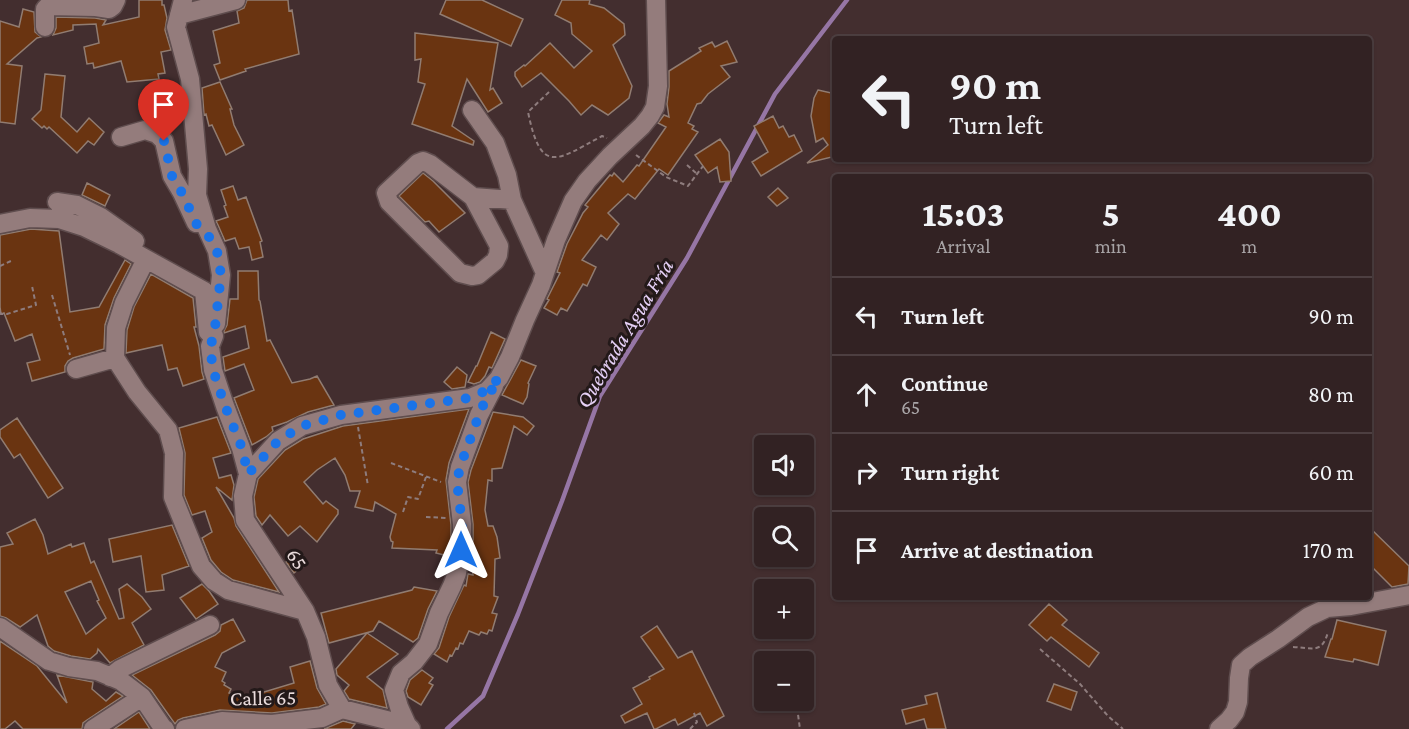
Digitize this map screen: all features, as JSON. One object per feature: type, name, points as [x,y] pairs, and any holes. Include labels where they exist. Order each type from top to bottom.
[{"type":"street","points":[[45,27],[45,9],[48,6],[109,9],[116,0]]},
{"type":"street","points":[[236,0],[181,8],[176,27],[190,79],[194,108],[198,169],[197,195],[207,229],[217,251],[221,275],[214,336],[210,346],[213,370],[242,448],[248,474]]},
{"type":"street","points":[[409,727],[394,690],[401,673],[414,662],[428,644],[457,573],[462,524],[457,487],[460,467],[485,401],[510,357],[541,285],[556,240],[573,201],[587,181],[650,116],[657,97],[656,0]]},
{"type":"street","points":[[472,110],[495,143],[507,175],[512,200],[545,273]]},
{"type":"street","points":[[121,137],[145,130],[158,134],[164,141],[172,176],[197,225],[211,239]]},
{"type":"street","points":[[473,197],[499,246],[495,261],[478,275],[472,276],[460,273],[389,202],[386,193],[423,161],[473,197],[512,200]]},
{"type":"street","points":[[57,202],[77,205],[100,217],[204,291]]},
{"type":"street","points":[[0,224],[30,218],[59,219],[84,227],[204,291]]},
{"type":"street","points":[[146,259],[124,303],[116,328],[115,358],[137,392],[168,430],[174,453],[173,497],[201,566],[214,581],[228,590],[305,611]]},
{"type":"street","points":[[204,291],[208,332],[214,336]]},
{"type":"street","points":[[76,369],[115,358]]},
{"type":"street","points":[[248,474],[278,441],[302,426],[348,414],[470,398],[487,390],[499,378]]},
{"type":"street","name":"65","points":[[248,474],[243,496],[245,520],[305,611],[316,637],[328,685],[342,709]]},
{"type":"street","points":[[1220,729],[1235,712],[1241,665],[1250,657],[1308,617],[1327,608],[1409,596]]},
{"type":"street","points":[[110,677],[120,669],[210,625]]},
{"type":"street","points":[[0,627],[49,661],[97,671],[122,681],[142,697],[165,729]]},
{"type":"street","points":[[93,729],[142,697]]},
{"type":"street","points":[[342,709],[409,727]]},
{"type":"street","name":"Calle 65","points":[[185,729],[222,721],[272,724],[322,718],[342,709]]},
{"type":"path","points":[[549,92],[528,112],[539,148],[552,158],[560,157],[602,136],[623,143],[666,177],[688,186],[703,166]]},
{"type":"path","points":[[687,165],[697,173]]},
{"type":"path","points":[[0,266],[13,260]]},
{"type":"path","points":[[0,312],[7,314],[36,305],[32,286]]},
{"type":"path","points":[[52,295],[73,367],[76,369]]},
{"type":"path","points":[[348,414],[368,486]]},
{"type":"path","points":[[391,463],[457,487]]},
{"type":"path","points":[[403,512],[408,497],[418,499],[426,477]]},
{"type":"path","points":[[426,517],[461,517]]},
{"type":"path","points":[[1268,645],[1320,647],[1325,642],[1328,632]]},
{"type":"path","points":[[1040,649],[1080,684],[1108,716],[1123,729]]},
{"type":"path","points":[[690,729],[697,722],[693,710]]},
{"type":"path","points":[[798,711],[800,729]]},
{"type":"building","points":[[139,0],[162,0],[162,5],[164,5],[167,18],[165,30],[171,50],[161,52],[165,73],[158,74],[159,79],[127,82],[121,61],[94,68],[93,63],[87,64],[84,47],[99,43],[96,24],[73,25],[73,30],[53,35],[56,28],[56,17],[106,20],[103,25],[139,17]]},
{"type":"building","points":[[247,0],[288,0],[289,11],[292,10],[299,54],[245,69],[246,71],[220,80],[214,65],[220,63],[213,31],[239,23],[237,11],[244,8]]},
{"type":"building","points":[[446,0],[482,0],[523,19],[511,46],[440,14]]},
{"type":"building","points":[[562,0],[590,0],[589,4],[604,8],[624,24],[625,35],[613,45],[632,86],[629,98],[608,115],[592,105],[581,115],[541,73],[522,87],[515,76],[515,72],[550,43],[574,68],[592,51],[572,34],[571,23],[555,15]]},
{"type":"building","points":[[23,9],[34,12],[35,32],[41,37],[7,64],[22,66],[15,124],[0,122],[0,21],[19,27]]},
{"type":"building","points":[[415,33],[498,43],[490,90],[493,88],[502,103],[488,112],[467,79],[452,126],[474,141],[473,145],[412,124],[425,84],[418,82],[421,59],[415,60]]},
{"type":"building","points":[[727,41],[737,62],[721,66],[730,77],[697,104],[688,123],[698,132],[668,175],[659,169],[635,199],[628,194],[608,213],[619,224],[607,240],[601,235],[582,260],[596,267],[587,286],[583,284],[567,311],[561,308],[557,315],[544,308],[560,273],[557,272],[567,244],[588,207],[585,205],[610,175],[614,173],[623,182],[637,165],[639,166],[666,127],[658,123],[664,115],[669,117],[667,104],[669,71],[701,51],[699,48],[712,42],[715,47]]},
{"type":"building","points":[[45,74],[65,76],[61,117],[77,132],[89,118],[104,132],[94,145],[88,141],[77,153],[49,127],[42,128],[32,119],[41,110]]},
{"type":"building","points":[[220,82],[232,109],[230,109],[234,125],[244,145],[226,155],[212,125],[209,126],[206,114],[204,115],[202,88]]},
{"type":"building","points":[[818,90],[832,93],[832,157],[807,163],[828,145],[823,138],[816,142],[811,116]]},
{"type":"building","points":[[773,116],[779,128],[783,126],[789,137],[794,135],[802,151],[761,176],[752,162],[768,152],[754,126]]},
{"type":"building","points":[[720,139],[729,152],[731,181],[720,182],[717,167],[708,173],[695,155]]},
{"type":"building","points":[[423,173],[465,213],[439,232],[429,221],[425,222],[399,196]]},
{"type":"building","points":[[87,183],[110,195],[105,206],[82,195]]},
{"type":"building","points":[[233,186],[238,200],[246,197],[262,241],[260,242],[263,257],[252,260],[249,247],[239,249],[235,238],[225,241],[216,221],[228,217],[221,190]]},
{"type":"building","points":[[778,188],[788,198],[777,206],[768,197]]},
{"type":"building","points":[[31,229],[59,231],[70,312],[99,307],[125,260],[131,264],[114,298],[105,325],[104,349],[73,358],[65,366],[65,372],[32,381],[27,363],[40,360],[32,334],[15,341],[4,313],[1,314],[0,307],[0,235]]},
{"type":"building","points":[[238,271],[258,271],[259,300],[267,341],[270,340],[292,383],[317,376],[334,405],[308,412],[272,427],[273,431],[252,445],[234,398],[254,390],[244,364],[225,371],[223,357],[249,348],[245,326],[224,333],[230,299],[238,299]]},
{"type":"building","points":[[151,274],[193,298],[196,327],[194,327],[204,379],[183,386],[177,368],[168,370],[162,345],[126,353],[127,330],[134,307]]},
{"type":"building","points":[[491,332],[505,339],[492,368],[489,367],[480,382],[474,384],[468,382],[477,366]]},
{"type":"building","points":[[521,360],[536,366],[528,383],[527,397],[523,404],[502,395]]},
{"type":"building","points":[[457,367],[467,375],[465,387],[452,389],[444,382]]},
{"type":"building","points":[[469,409],[449,463],[446,480],[451,525],[448,556],[436,553],[437,550],[392,548],[393,542],[390,537],[396,514],[375,502],[373,511],[355,507],[360,491],[350,491],[345,475],[335,458],[304,482],[323,504],[326,501],[338,510],[338,514],[317,542],[300,526],[288,536],[270,515],[262,525],[256,516],[254,497],[258,479],[285,450],[303,439],[343,426]]},
{"type":"building","points":[[493,412],[523,417],[534,426],[527,435],[514,426],[502,468],[492,469],[492,481],[488,480],[485,510],[488,526],[493,526],[497,537],[500,558],[495,559],[494,596],[498,597],[492,613],[497,614],[492,631],[489,630],[487,634],[481,632],[479,635],[469,631],[463,644],[460,643],[447,662],[434,654],[439,648],[449,617],[464,585],[466,586],[468,574],[473,575],[471,556],[473,524],[468,482]]},
{"type":"building","points":[[217,417],[231,453],[213,458],[219,478],[231,475],[234,485],[232,500],[216,487],[234,518],[236,526],[279,592],[233,580],[221,572],[211,560],[202,538],[212,532],[205,511],[192,515],[184,495],[185,453],[179,428]]},
{"type":"building","points":[[17,418],[63,488],[48,498],[20,454],[14,458],[0,437],[0,430]]},
{"type":"building","points":[[35,519],[43,535],[48,554],[71,544],[72,547],[84,543],[91,563],[94,561],[119,619],[124,618],[119,589],[127,584],[142,597],[151,609],[132,623],[144,645],[110,663],[98,649],[90,659],[71,656],[54,651],[48,646],[37,615],[20,627],[0,616],[0,547],[13,544],[7,533]],"holes":[[[91,581],[99,600],[97,601],[106,618],[86,634],[65,592]]]},
{"type":"building","points":[[172,525],[189,566],[162,575],[164,590],[146,592],[141,556],[113,562],[109,539]]},
{"type":"building","points":[[1372,530],[1409,566],[1408,584],[1392,587],[1372,567]]},
{"type":"building","points":[[296,553],[305,564],[294,573],[286,562]]},
{"type":"building","points":[[202,584],[218,604],[196,619],[180,598]]},
{"type":"building","points":[[414,587],[437,591],[418,638],[413,642],[379,621],[373,631],[329,643],[321,613],[412,590]]},
{"type":"building","points":[[1049,604],[1067,620],[1062,625],[1099,653],[1089,667],[1051,637],[1047,641],[1029,625]]},
{"type":"building","points":[[233,619],[245,641],[222,653],[215,667],[226,672],[222,681],[231,689],[229,693],[253,698],[254,695],[294,683],[290,667],[310,661],[317,688],[326,704],[319,707],[272,713],[220,710],[183,718],[175,724],[151,690],[132,675],[215,635],[220,631],[221,625]]},
{"type":"building","points":[[1337,620],[1386,631],[1378,665],[1354,659],[1353,662],[1325,657]]},
{"type":"building","points":[[657,626],[678,658],[692,651],[724,716],[707,726],[700,713],[678,725],[675,719],[656,729],[647,713],[625,723],[621,716],[642,704],[633,688],[664,669],[641,637]]},
{"type":"building","points":[[367,633],[398,654],[367,677],[383,690],[387,708],[349,699],[344,691],[349,685],[337,675],[336,669]]},
{"type":"building","points":[[0,641],[37,666],[67,703],[57,675],[93,682],[92,689],[106,701],[116,692],[123,696],[83,723],[82,729],[23,729],[15,721],[5,729],[0,729]]},
{"type":"building","points":[[422,670],[433,678],[429,683],[433,685],[421,705],[408,697],[406,691],[410,680]]},
{"type":"building","points":[[1054,684],[1077,692],[1071,710],[1047,701]]},
{"type":"building","points":[[937,693],[946,729],[927,729],[924,719],[906,724],[902,710],[927,704],[925,696]]},
{"type":"building","points":[[139,712],[150,729],[114,729]]},
{"type":"building","points":[[343,721],[355,724],[351,729],[324,729]]},
{"type":"waterway","name":"Quebrada Agua Fría","points":[[447,729],[483,696],[518,614],[600,396],[687,258],[775,94],[847,0]]},
{"type":"route","points":[[164,141],[172,176],[197,225],[211,239],[217,251],[221,275],[214,336],[210,346],[213,370],[242,448],[248,474],[278,441],[302,426],[341,415],[470,398],[487,390],[499,378],[485,401],[460,467],[457,482],[462,524],[461,550]]}]
